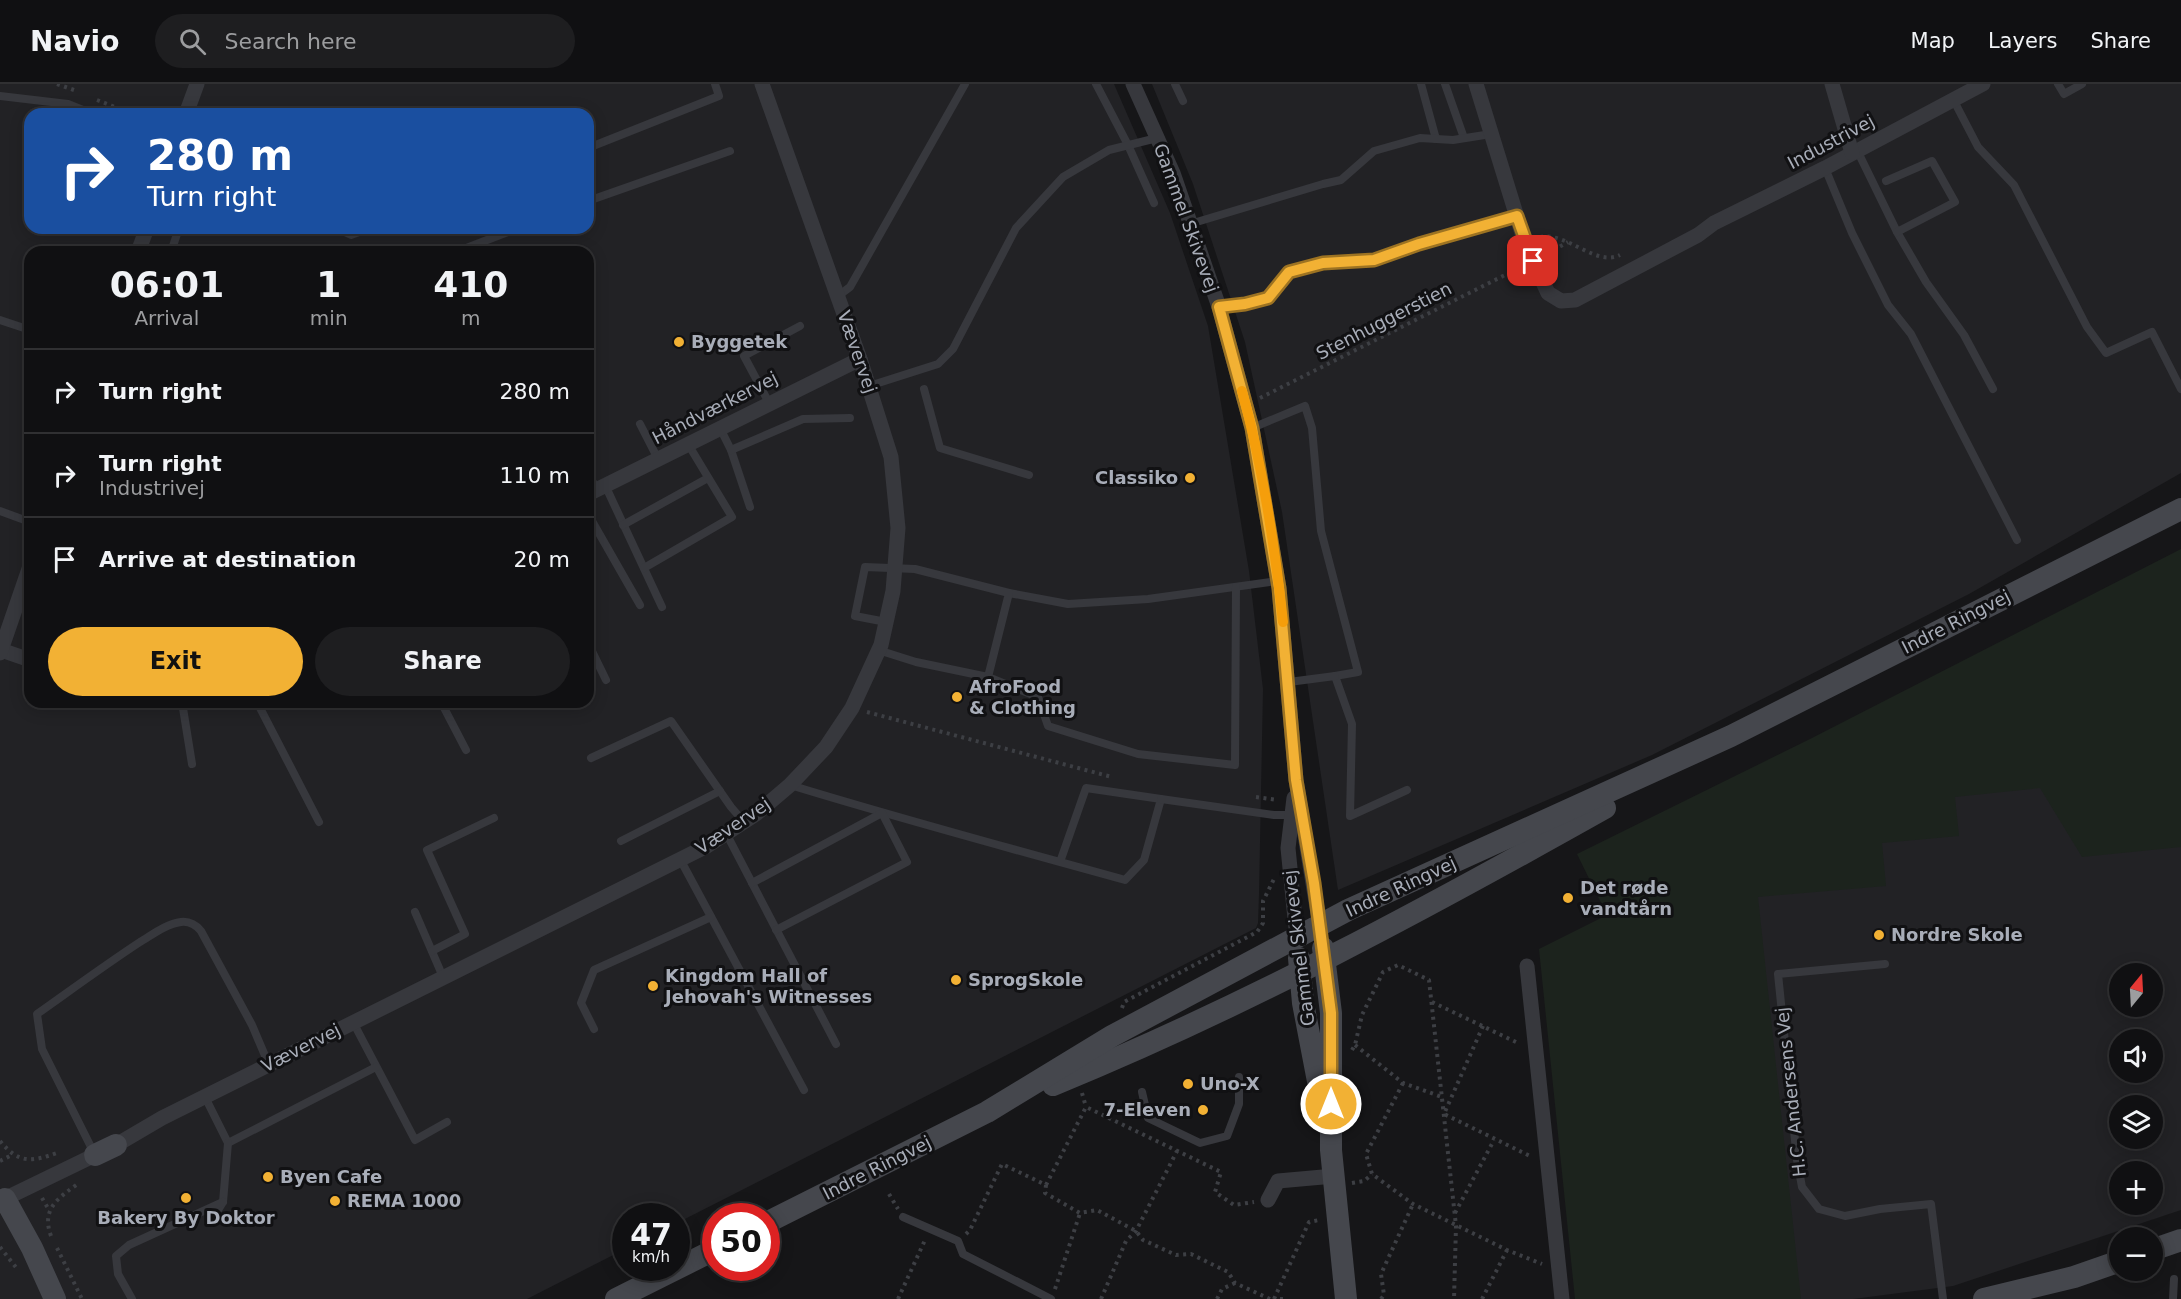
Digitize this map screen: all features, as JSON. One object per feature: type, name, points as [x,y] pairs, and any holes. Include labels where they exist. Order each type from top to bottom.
[{"type":"street","points":[[188,108],[196,84]]},
{"type":"street","name":"Vævervej","points":[[2,1196],[116,1145],[162,1118],[707,846],[744,822],[790,785],[826,747],[852,708],[878,650],[893,591],[898,528],[891,457],[860,359],[762,84]]},
{"type":"street","name":"Gammel Skivevej","points":[[1133,84],[1173,173],[1219,307],[1252,428],[1278,581],[1289,682],[1296,810],[1320,926],[1331,1013],[1331,1150]]},
{"type":"street","points":[[1476,84],[1525,243],[1533,261]]},
{"type":"street","points":[[1832,84],[1855,152]]},
{"type":"street","name":"Industrivej","points":[[1533,261],[1548,293],[1561,301],[1575,300],[1698,235],[1714,223],[1825,168],[1983,84]]},
{"type":"street","name":"Håndværkervej","points":[[597,489],[860,359]]},
{"type":"street","name":"Indre Ringvej","points":[[987,1112],[1112,1036],[1366,901],[1731,736],[2181,509]]},
{"type":"street","points":[[24,581],[4,629],[0,651],[24,658]]},
{"type":"street","name":"Indre Ringvej","points":[[780,1216],[987,1112],[1122,1056],[1254,996],[1498,868],[1731,736]]},
{"type":"street","name":"Gammel Skivevej","points":[[1296,810],[1288,848],[1303,1003],[1331,1150],[1346,1299]]},
{"type":"street","points":[[1527,966],[1562,1299]]},
{"type":"street","points":[[1268,1200],[1278,1182],[1334,1176]]},
{"type":"street","points":[[2,1196],[32,1248],[55,1299]]},
{"type":"street","points":[[2163,1246],[2181,1240]]},
{"type":"street","points":[[616,1299],[702,1256]]},
{"type":"street","points":[[2001,1297],[2109,1265]]},
{"type":"lane","points":[[594,146],[720,96],[715,84]]},
{"type":"lane","points":[[838,296],[850,287],[965,84]]},
{"type":"lane","points":[[1096,84],[1128,145],[1154,203]]},
{"type":"lane","points":[[1175,84],[1183,101]]},
{"type":"lane","points":[[1421,84],[1436,139]]},
{"type":"lane","points":[[1445,84],[1464,138]]},
{"type":"lane","points":[[2058,84],[2064,93],[2082,84]]},
{"type":"lane","points":[[0,96],[68,104],[78,108]]},
{"type":"lane","points":[[1953,99],[1978,147],[2014,185],[2087,327],[2106,353],[2152,332],[2181,389]]},
{"type":"lane","points":[[1190,224],[1341,180],[1374,151],[1420,138],[1453,141],[1491,134]]},
{"type":"lane","points":[[869,386],[938,364],[953,349],[1016,228],[1063,177],[1109,150],[1157,138]]},
{"type":"lane","points":[[594,199],[730,150]]},
{"type":"lane","points":[[1855,152],[1926,282],[1964,335],[1993,389]]},
{"type":"lane","points":[[1886,181],[1932,161],[1955,202],[1897,232]]},
{"type":"lane","points":[[1825,168],[1852,233],[1888,305],[1911,334],[2018,540]]},
{"type":"lane","points":[[1219,307],[1268,298],[1289,272],[1323,263],[1374,260],[1419,244],[1517,216]]},
{"type":"lane","points":[[472,246],[502,234]]},
{"type":"lane","points":[[0,320],[24,328]]},
{"type":"lane","points":[[769,403],[744,356],[800,326]]},
{"type":"lane","points":[[924,389],[940,448],[1029,475]]},
{"type":"lane","points":[[1252,428],[1305,406],[1312,428],[1321,531],[1358,672],[1289,682]]},
{"type":"lane","points":[[731,450],[803,419],[850,418]]},
{"type":"lane","points":[[640,424],[658,459]]},
{"type":"lane","points":[[720,428],[731,450],[750,507]]},
{"type":"lane","points":[[644,568],[732,517],[688,444]]},
{"type":"lane","points":[[624,525],[708,478]]},
{"type":"lane","points":[[597,489],[624,525],[662,607]]},
{"type":"lane","points":[[0,511],[24,520]]},
{"type":"lane","points":[[594,524],[640,605]]},
{"type":"lane","points":[[886,622],[855,616],[865,567],[915,569],[1009,593],[1068,604],[1148,599],[1278,581]]},
{"type":"lane","points":[[878,650],[916,662],[988,678],[1038,697],[1048,726],[1138,754],[1235,765],[1236,587]]},
{"type":"lane","points":[[988,678],[1009,593]]},
{"type":"lane","points":[[594,655],[606,680]]},
{"type":"lane","points":[[1335,675],[1352,724],[1350,816],[1407,790]]},
{"type":"lane","points":[[183,708],[192,764]]},
{"type":"lane","points":[[259,708],[319,822]]},
{"type":"lane","points":[[444,708],[466,750]]},
{"type":"lane","points":[[591,758],[671,721],[744,822]]},
{"type":"lane","points":[[790,785],[882,813],[1125,880],[1144,860],[1161,799]]},
{"type":"lane","points":[[1060,862],[1086,788],[1274,815],[1296,810]]},
{"type":"lane","points":[[621,841],[720,791]]},
{"type":"lane","points":[[752,883],[882,813]]},
{"type":"lane","points":[[776,930],[907,862],[882,813]]},
{"type":"lane","points":[[432,951],[465,934],[427,850],[494,818]]},
{"type":"lane","points":[[726,833],[836,1044]]},
{"type":"lane","points":[[680,860],[804,1090]]},
{"type":"lane","points":[[415,912],[443,977]]},
{"type":"lane","points":[[594,1029],[581,1003],[594,970],[711,917]]},
{"type":"lane","points":[[95,1155],[42,1049],[38,1014],[117,957],[161,929],[180,922],[188,922],[201,931],[252,1024],[269,1065]]},
{"type":"lane","name":"H.C. Andersens Vej","points":[[1885,964],[1778,974],[1797,1160],[1803,1187],[1819,1209],[1845,1216],[1880,1209],[1931,1204],[1942,1299]]},
{"type":"lane","points":[[353,1022],[415,1140],[447,1122]]},
{"type":"lane","points":[[228,1143],[376,1067]]},
{"type":"lane","points":[[1142,1092],[1148,1118],[1200,1143],[1227,1136],[1239,1104],[1239,1077]]},
{"type":"lane","points":[[205,1097],[228,1143],[223,1202],[212,1220]]},
{"type":"lane","points":[[132,1299],[118,1274],[116,1256],[129,1245],[223,1202]]},
{"type":"lane","points":[[903,1217],[958,1241],[963,1254],[1051,1299]]},
{"type":"lane","points":[[2173,1299],[2174,1279]]},
{"type":"path","points":[[1525,243],[1543,236],[1557,237],[1605,258],[1616,257],[1626,252]]},
{"type":"path","name":"Stenhuggerstien","points":[[1245,400],[1260,398],[1568,242]]},
{"type":"path","points":[[852,708],[1119,779]]},
{"type":"path","points":[[1247,796],[1296,810]]},
{"type":"path","points":[[1112,1036],[1124,1002],[1260,929],[1263,923],[1263,901],[1288,848]]},
{"type":"path","points":[[1331,1054],[1350,1052],[1355,1045],[1362,1014],[1383,972],[1398,966],[1429,980],[1456,1226],[1454,1299]]},
{"type":"path","points":[[1431,1002],[1536,1052]]},
{"type":"path","points":[[1444,1114],[1483,1026]]},
{"type":"path","points":[[1355,1045],[1403,1083],[1442,1097]]},
{"type":"path","points":[[1403,1083],[1366,1154],[1372,1174],[1413,1204],[1507,1250],[1558,1270]]},
{"type":"path","points":[[1268,1200],[1234,1205],[1215,1192],[1221,1172],[1086,1107],[1046,1185],[1045,1192],[1080,1213],[1097,1210],[1136,1232],[1143,1240],[1176,1255],[1191,1254],[1228,1272],[1235,1283],[1272,1299],[1309,1222],[1338,1217]]},
{"type":"path","points":[[1444,1114],[1546,1163]]},
{"type":"path","points":[[1454,1214],[1494,1140]]},
{"type":"path","points":[[0,1142],[12,1155],[23,1159],[33,1160],[63,1150]]},
{"type":"path","points":[[1101,1299],[1126,1241],[1136,1232],[1177,1151]]},
{"type":"path","points":[[0,1161],[12,1155]]},
{"type":"path","points":[[51,1237],[46,1219],[49,1210],[70,1189],[86,1179],[95,1155]]},
{"type":"path","points":[[958,1241],[970,1230],[1002,1164],[1046,1185]]},
{"type":"path","points":[[1381,1299],[1384,1295],[1381,1274],[1413,1204]]},
{"type":"path","points":[[1051,1299],[1080,1213]]},
{"type":"path","points":[[898,1299],[930,1230]]},
{"type":"path","points":[[56,1247],[82,1299]]},
{"type":"path","points":[[1482,1299],[1507,1250]]},
{"type":"path","points":[[1217,1299],[1222,1289],[1235,1283]]},
{"type":"path","points":[[1280,1299],[1287,1299]]},
{"type":"shaded area","points":[[0,84],[1114,84],[1170,213],[1208,326],[1249,571],[1263,689],[1259,894],[1256,928],[716,1203],[702,1203],[702,1210],[690,1216],[690,1203],[612,1203],[612,1256],[527,1299],[0,1299]]},
{"type":"shaded area","points":[[1152,84],[2181,84],[2181,473],[1969,594],[1652,755],[1338,890],[1282,512],[1245,342],[1193,184]]},
{"type":"shaded area","points":[[2181,549],[2181,847],[2082,857],[2040,788],[1955,797],[1959,836],[1882,843],[1886,886],[1758,897],[1801,1299],[1575,1299],[1539,949],[1607,915],[1577,854],[1810,739]]},
{"type":"shaded area","name":"Nordre Skole","points":[[2181,551],[2181,1210],[2130,1227],[2109,1227],[2109,1234],[1953,1286],[1853,1299],[1575,1299],[1614,921]]},
{"type":"slow traffic","points":[[1242,391],[1252,428],[1283,622]]},
{"type":"place","name":"Byggetek","points":[[679,342]]},
{"type":"place","name":"Classiko","points":[[1190,478]]},
{"type":"place","name":"AfroFood & Clothing","points":[[957,697]]},
{"type":"place","name":"Det røde vandtårn","points":[[1568,898]]},
{"type":"place","name":"Nordre Skole","points":[[1879,935]]},
{"type":"place","name":"SprogSkole","points":[[956,980]]},
{"type":"place","name":"Kingdom Hall of Jehovah's Witnesses","points":[[653,986]]},
{"type":"place","name":"Uno-X","points":[[1188,1084]]},
{"type":"place","name":"7-Eleven","points":[[1203,1110]]},
{"type":"place","name":"Byen Cafe","points":[[268,1177]]},
{"type":"place","name":"Bakery By Doktor","points":[[186,1198]]},
{"type":"place","name":"REMA 1000","points":[[335,1201]]},
{"type":"route","points":[[1331,1104],[1331,1013],[1314,883],[1296,780],[1279,588],[1252,428],[1219,307],[1268,298],[1289,272],[1323,263],[1374,260],[1419,244],[1517,216],[1533,261]]}]
